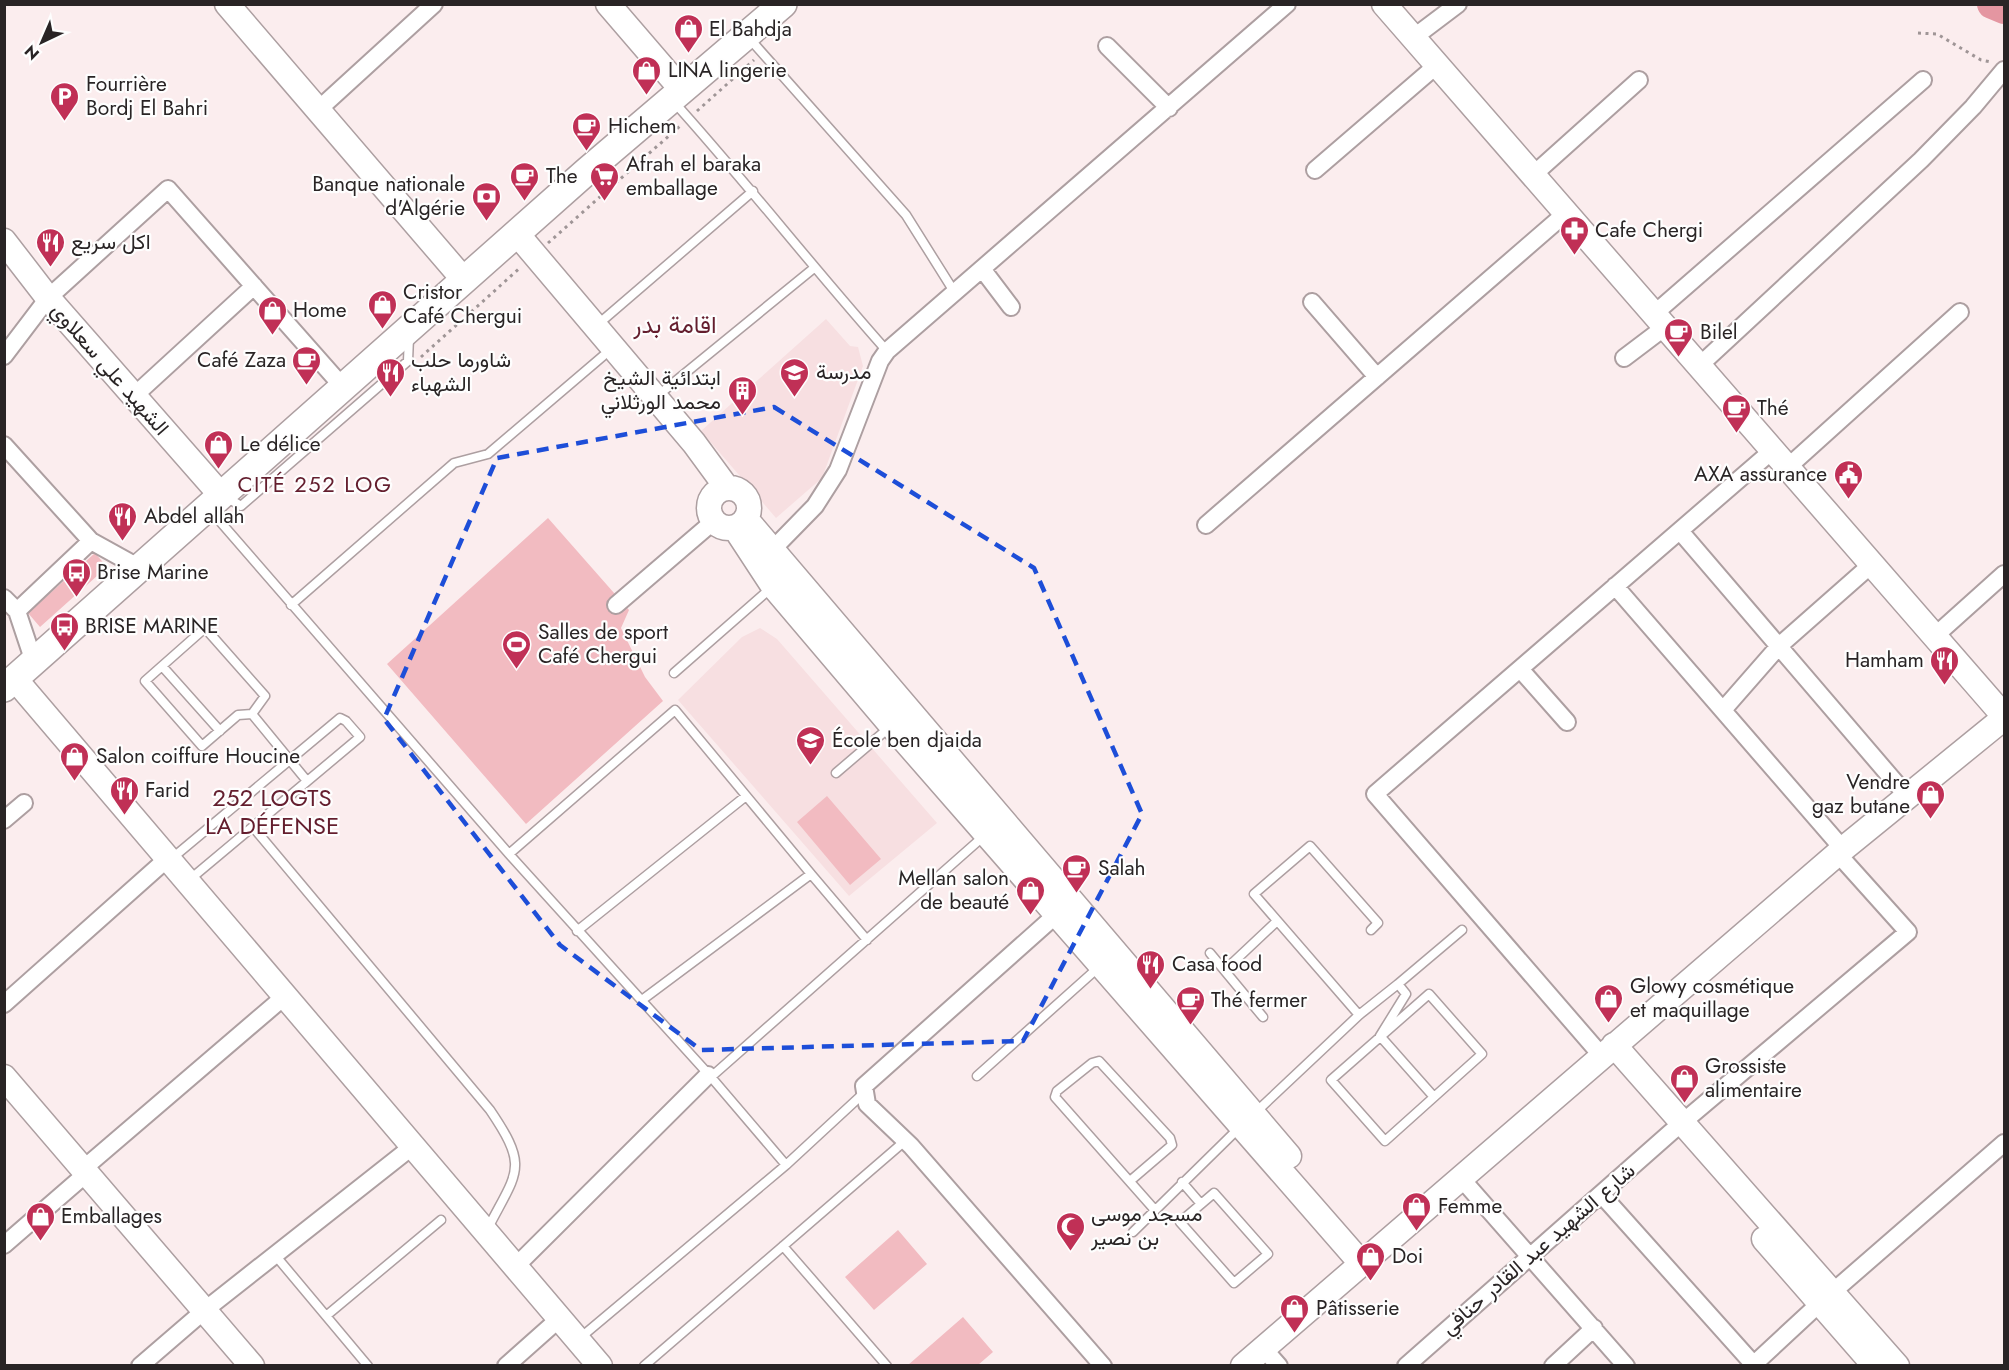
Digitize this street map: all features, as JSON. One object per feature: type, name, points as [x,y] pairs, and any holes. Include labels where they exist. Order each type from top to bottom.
[{"type":"main road","points":[[227,4],[464,280]]},
{"type":"main road","points":[[608,4],[681,102]]},
{"type":"main road","points":[[600,1365],[169,860],[18,676],[138,567],[464,280],[521,249],[681,102],[755,44],[783,4]]},
{"type":"main road","points":[[1243,1365],[1271,1357],[1366,1258],[1840,851],[2004,717],[1936,635],[1384,4]]},
{"type":"main road","name":"الشهيد علي سعلاوي","points":[[4,241],[48,297],[134,396],[214,500]]},
{"type":"main road","points":[[521,249],[595,326],[694,443],[721,491]]},
{"type":"main road","points":[[521,249],[603,356],[684,452],[721,491],[739,491],[744,495],[749,507],[732,523]]},
{"type":"main road","points":[[721,491],[709,511],[732,523],[772,550],[1247,1120],[1366,1258]]},
{"type":"main road","points":[[732,523],[773,586],[891,725],[1102,965],[1247,1120]]},
{"type":"main road","points":[[1608,1050],[1826,1298],[1897,1365]]},
{"type":"main road","points":[[6,1082],[252,1365]]},
{"type":"main road","points":[[1826,1298],[1875,1365]]},
{"type":"street","points":[[319,109],[434,4]]},
{"type":"street","points":[[772,550],[815,506],[838,470],[880,361],[887,351],[956,294],[1287,4]]},
{"type":"street","points":[[1413,38],[1458,4]]},
{"type":"street","points":[[1107,46],[1169,108]]},
{"type":"street","points":[[1315,170],[1437,65]]},
{"type":"street","points":[[1699,366],[1921,159],[1973,107],[2001,67]]},
{"type":"street","points":[[1533,176],[1639,80]]},
{"type":"street","points":[[1624,358],[1660,320],[1923,80]]},
{"type":"street","points":[[4,356],[48,297],[168,189],[343,387]]},
{"type":"street","points":[[1206,525],[1566,213]]},
{"type":"street","points":[[983,270],[1011,307]]},
{"type":"street","points":[[134,396],[254,286]]},
{"type":"street","points":[[1312,303],[1377,377]]},
{"type":"street","points":[[1608,1050],[1375,794],[1680,531],[1780,459],[1960,312]]},
{"type":"street","points":[[4,446],[91,541],[138,567]]},
{"type":"street","points":[[616,606],[732,523]]},
{"type":"street","points":[[1680,531],[1907,796]]},
{"type":"street","points":[[17,611],[91,541]]},
{"type":"street","points":[[1723,710],[1779,646],[1872,564]]},
{"type":"street","points":[[1936,635],[2004,574]]},
{"type":"street","points":[[1615,586],[1723,710],[1840,851]]},
{"type":"street","points":[[4,598],[17,611],[18,676]]},
{"type":"street","points":[[1520,669],[1567,722]]},
{"type":"street","points":[[4,820],[24,803]]},
{"type":"street","name":"شارع الشهيد عبد القادر حنافي","points":[[1407,1365],[1676,1128],[1908,932],[1840,851]]},
{"type":"street","points":[[4,1004],[169,860]]},
{"type":"street","points":[[1057,914],[864,1086],[867,1104],[906,1140],[1103,1365]]},
{"type":"street","points":[[4,1245],[285,996]]},
{"type":"street","points":[[516,1266],[709,1076]]},
{"type":"street","points":[[1602,1194],[1754,1365],[1826,1298],[2004,1143]]},
{"type":"street","points":[[140,1365],[413,1146]]},
{"type":"street","points":[[1460,1177],[1626,1365]]},
{"type":"street","points":[[507,1365],[560,1318]]},
{"type":"street","points":[[1553,1365],[1593,1328]]},
{"type":"lane","points":[[755,44],[906,215],[956,294]]},
{"type":"lane","points":[[681,102],[814,268],[887,351]]},
{"type":"lane","points":[[595,326],[753,192]]},
{"type":"lane","points":[[655,397],[814,268]]},
{"type":"lane","points":[[214,500],[241,506],[399,369],[408,361],[410,328]]},
{"type":"lane","points":[[291,605],[454,463],[488,454],[603,356]]},
{"type":"lane","points":[[214,500],[291,605],[508,854],[642,1000],[786,1165]]},
{"type":"lane","points":[[674,674],[773,586]]},
{"type":"lane","points":[[205,628],[265,696],[252,714],[238,715],[202,746],[145,681],[205,628]]},
{"type":"lane","points":[[162,666],[220,731]]},
{"type":"lane","points":[[508,854],[675,710],[867,940]]},
{"type":"lane","points":[[252,714],[308,781]]},
{"type":"lane","points":[[169,860],[340,718],[346,721],[360,737],[187,881]]},
{"type":"lane","points":[[836,772],[891,725]]},
{"type":"lane","points":[[577,931],[746,796]]},
{"type":"lane","points":[[253,826],[490,1110],[510,1140],[516,1158],[516,1173],[486,1232]]},
{"type":"lane","points":[[709,1076],[987,833]]},
{"type":"lane","points":[[1359,1015],[1254,894],[1310,846],[1378,923],[1371,930]]},
{"type":"lane","points":[[642,1000],[811,874]]},
{"type":"lane","points":[[1225,970],[1276,922]]},
{"type":"lane","points":[[1133,1232],[1182,1182],[1359,1015],[1461,930]]},
{"type":"lane","points":[[1210,953],[1263,1017]]},
{"type":"lane","points":[[977,1076],[1102,965]]},
{"type":"lane","points":[[1380,1036],[1406,994],[1398,984]]},
{"type":"lane","points":[[1429,994],[1482,1054],[1434,1097],[1385,1141],[1331,1080],[1429,994]]},
{"type":"lane","points":[[1380,1036],[1434,1097]]},
{"type":"lane","points":[[1130,1181],[1172,1145],[1170,1138],[1099,1061],[1092,1063],[1056,1091],[1055,1096],[1154,1209]]},
{"type":"lane","points":[[578,1340],[786,1165],[865,1091]]},
{"type":"lane","points":[[644,1365],[906,1140]]},
{"type":"lane","points":[[1182,1182],[1201,1204]]},
{"type":"lane","points":[[1214,1193],[1268,1254],[1234,1283],[1180,1222],[1201,1204],[1214,1193]]},
{"type":"lane","points":[[326,1316],[441,1220]]},
{"type":"lane","points":[[783,1246],[887,1365]]},
{"type":"lane","points":[[275,1255],[368,1365]]},
{"type":"path","points":[[1918,33],[1937,34],[1981,60],[2001,67]]},
{"type":"path","points":[[420,358],[521,249],[681,102],[755,44]]},
{"type":"highlighted area","points":[[774,407],[1034,568],[1142,814],[1023,1041],[701,1050],[560,945],[384,719],[497,458]]},
{"type":"shaded area","name":"مدرسة","points":[[826,319],[850,346],[858,347],[863,366],[822,478],[776,518],[701,431]]},
{"type":"shaded area","name":"Salles de sport Café Chergui","points":[[548,518],[629,610],[621,628],[645,677],[663,701],[526,824],[387,664]]},
{"type":"shaded area","points":[[95,553],[107,567],[40,627],[28,613]]},
{"type":"shaded area","name":"École ben djaida","points":[[760,628],[777,639],[937,823],[849,896],[678,700],[742,637]]},
{"type":"shaded area","points":[[827,796],[881,859],[850,885],[797,822]]},
{"type":"shaded area","points":[[898,1230],[927,1264],[874,1310],[845,1277]]},
{"type":"shaded area","points":[[963,1317],[993,1352],[978,1365],[908,1365]]},
{"type":"waterway","points":[[1992,4],[2004,9]]},
{"type":"place","name":"El Bahdja","points":[[688,54]]},
{"type":"place","name":"LINA lingerie","points":[[647,96]]},
{"type":"place","name":"Fourrière Bordj El Bahri","points":[[65,122]]},
{"type":"place","name":"Hichem","points":[[587,152]]},
{"type":"place","name":"The","points":[[525,202]]},
{"type":"place","name":"Afrah el baraka emballage","points":[[605,202]]},
{"type":"place","name":"Banque nationale d'Algérie","points":[[486,222]]},
{"type":"place","name":"Cafe Chergi","points":[[1574,256]]},
{"type":"place","name":"اكل سريع","points":[[50,268]]},
{"type":"place","name":"Cristor Café Chergui","points":[[382,330]]},
{"type":"place","name":"Home","points":[[272,336]]},
{"type":"place","name":"Bilel","points":[[1679,358]]},
{"type":"place","name":"Café Zaza","points":[[307,386]]},
{"type":"place","name":"شاورما حلب الشهباء","points":[[390,398]]},
{"type":"place","name":"مدرسة","points":[[795,398]]},
{"type":"place","name":"ابتدائية الشيخ محمد الورثلاني","points":[[742,416]]},
{"type":"place","name":"Thé","points":[[1736,434]]},
{"type":"place","name":"Le délice","points":[[219,470]]},
{"type":"place","name":"AXA assurance","points":[[1848,500]]},
{"type":"place","name":"Abdel allah","points":[[123,542]]},
{"type":"place","name":"Brise Marine","points":[[76,598]]},
{"type":"place","name":"BRISE MARINE","points":[[64,652]]},
{"type":"place","name":"Salles de sport Café Chergui","points":[[517,670]]},
{"type":"place","name":"Hamham","points":[[1945,686]]},
{"type":"place","name":"École ben djaida","points":[[811,766]]},
{"type":"place","name":"Salon coiffure Houcine","points":[[75,782]]},
{"type":"place","name":"Farid","points":[[124,816]]},
{"type":"place","name":"Vendre gaz butane","points":[[1931,820]]},
{"type":"place","name":"Salah","points":[[1077,894]]},
{"type":"place","name":"Mellan salon de beauté","points":[[1030,916]]},
{"type":"place","name":"Casa food","points":[[1151,990]]},
{"type":"place","name":"Glowy cosmétique et maquillage","points":[[1609,1024]]},
{"type":"place","name":"Thé fermer","points":[[1190,1026]]},
{"type":"place","name":"Grossiste alimentaire","points":[[1684,1104]]},
{"type":"place","name":"Femme","points":[[1417,1232]]},
{"type":"place","name":"Emballages","points":[[40,1242]]},
{"type":"place","name":"مسجد موسى بن نصير","points":[[1070,1252]]},
{"type":"place","name":"Doi","points":[[1371,1282]]},
{"type":"place","name":"Pâtisserie","points":[[1295,1334]]},
{"type":"district","name":"اقامة بدر","points":[[675,324]]},
{"type":"district","name":"CITÉ 252 LOG","points":[[315,484]]},
{"type":"district","name":"252 LOGTS LA DÉFENSE","points":[[272,811]]}]
